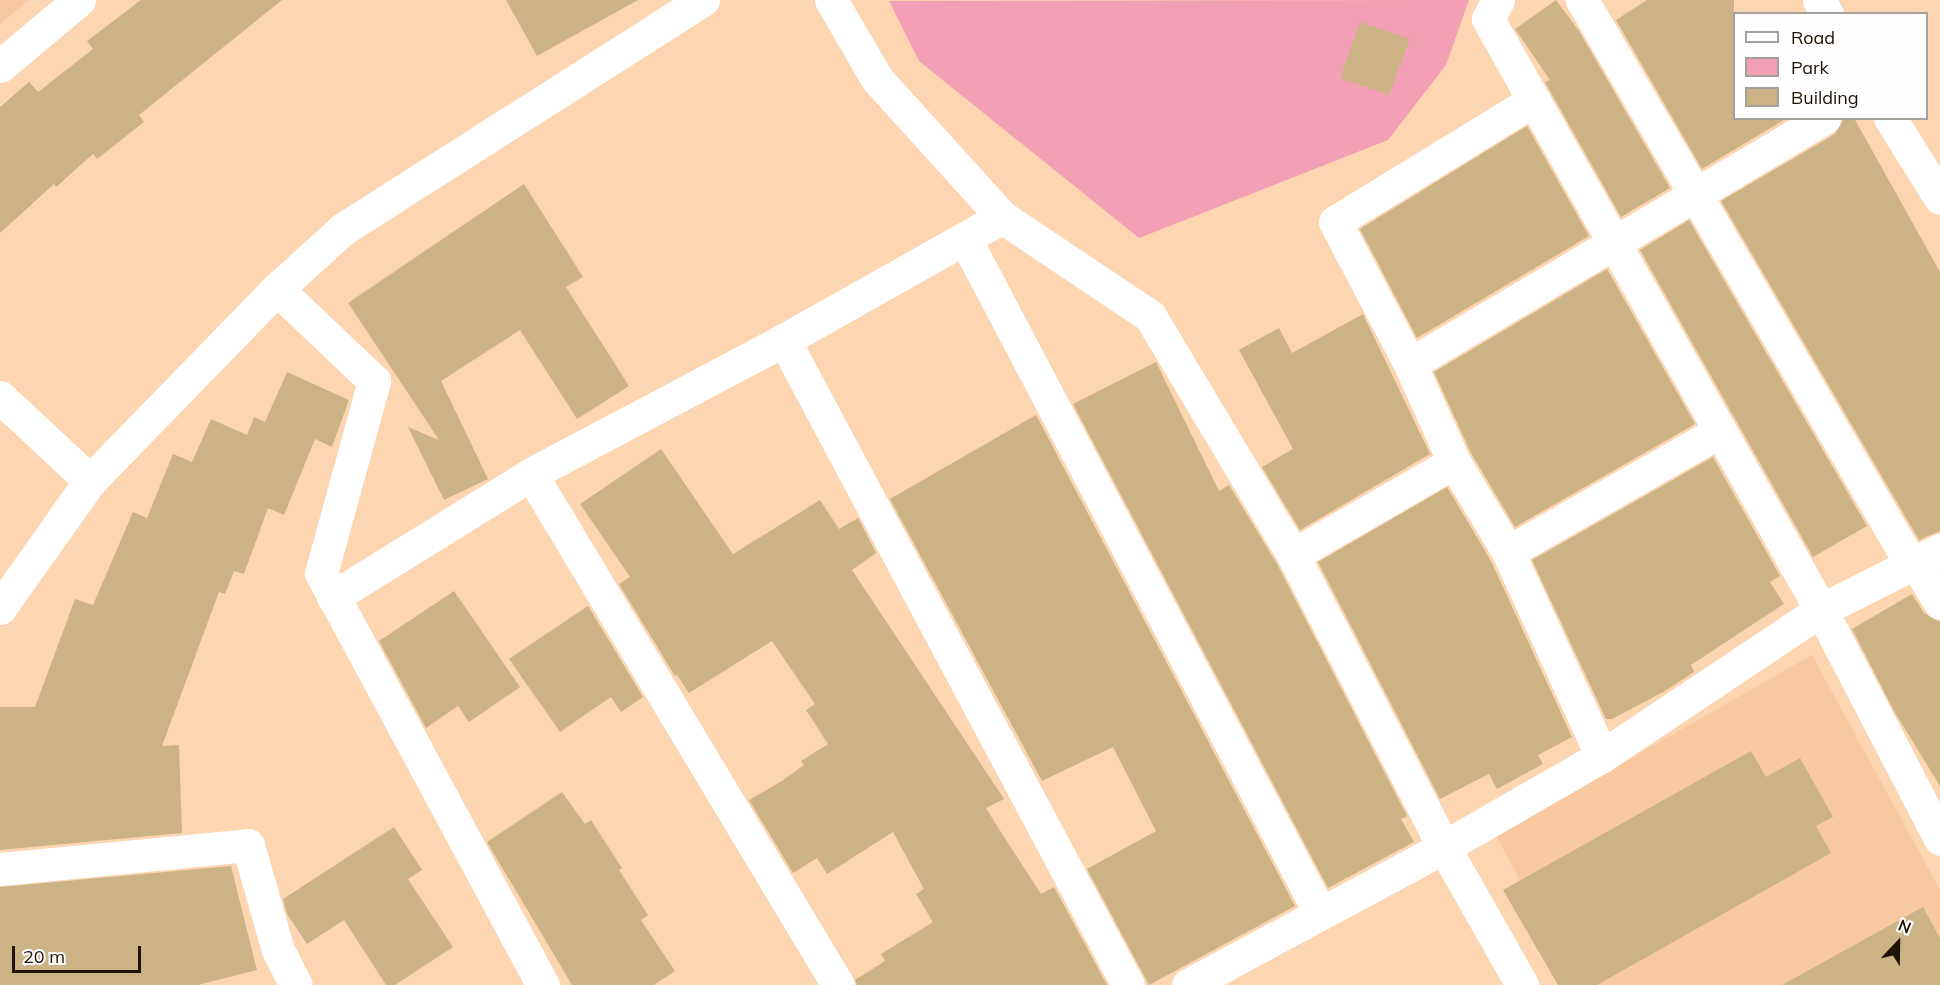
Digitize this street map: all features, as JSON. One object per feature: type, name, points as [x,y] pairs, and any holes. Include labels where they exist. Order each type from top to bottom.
[{"type":"street","points":[[0,66],[79,0]]},
{"type":"street","points":[[0,609],[90,481],[277,289],[343,229],[703,0]]},
{"type":"street","points":[[831,0],[877,79],[1002,217],[1150,316],[1293,555],[1444,847],[1522,985]]},
{"type":"street","points":[[1498,0],[1488,19],[1821,610],[1940,839]]},
{"type":"street","points":[[1582,0],[1696,197],[1922,559],[1940,603]]},
{"type":"street","points":[[1534,100],[1335,222],[1410,364],[1454,462],[1508,552],[1602,756]]},
{"type":"street","points":[[1410,364],[1696,197],[1822,120]]},
{"type":"street","points":[[1891,120],[1940,198]]},
{"type":"street","points":[[333,597],[531,474],[784,340],[1002,217]]},
{"type":"street","points":[[965,239],[1320,913]]},
{"type":"street","points":[[277,289],[374,381],[321,573],[543,985]]},
{"type":"street","points":[[784,340],[1128,985]]},
{"type":"street","points":[[0,397],[90,481]]},
{"type":"street","points":[[1508,552],[1720,430]]},
{"type":"street","points":[[1293,555],[1454,462]]},
{"type":"street","points":[[531,474],[838,985]]},
{"type":"street","points":[[1188,985],[1444,847],[1602,756],[1821,610],[1922,559]]},
{"type":"street","points":[[0,869],[248,845],[278,950],[284,983]]},
{"type":"shaded area","points":[[0,0],[29,0],[0,24]]},
{"type":"shaded area","points":[[1812,655],[1940,890],[1940,985],[1575,985],[1496,835]]},
{"type":"green space","points":[[1469,0],[1446,65],[1388,140],[1139,238],[919,61],[889,1]]},
{"type":"building","points":[[141,0],[282,0],[139,115],[144,122],[97,159],[93,154],[56,187],[54,184],[0,233],[0,107],[29,82],[38,92],[93,49],[87,41]]},
{"type":"building","points":[[506,0],[638,0],[537,56]]},
{"type":"building","points":[[1556,0],[1579,31],[1670,188],[1621,217],[1545,82],[1550,80],[1515,29]]},
{"type":"building","points":[[1647,0],[1734,0],[1733,120],[1784,120],[1702,169],[1616,20]]},
{"type":"building","points":[[1360,22],[1410,39],[1389,95],[1340,78]]},
{"type":"building","points":[[1843,120],[1855,120],[1940,272],[1940,531],[1919,540],[1721,201],[1835,134]]},
{"type":"building","points":[[1527,126],[1589,236],[1417,338],[1360,229]]},
{"type":"building","points":[[524,184],[583,277],[566,287],[629,386],[577,419],[520,330],[441,381],[488,479],[444,500],[408,427],[439,440],[348,303]]},
{"type":"building","points":[[1689,220],[1867,526],[1813,557],[1640,250]]},
{"type":"building","points":[[1607,269],[1695,424],[1515,527],[1471,453],[1434,372]]},
{"type":"building","points":[[1363,314],[1430,454],[1300,530],[1262,467],[1293,449],[1239,350],[1279,328],[1292,353]]},
{"type":"building","points":[[1156,362],[1219,491],[1229,485],[1277,564],[1407,816],[1401,819],[1414,842],[1328,888],[1073,404]]},
{"type":"building","points":[[287,372],[349,400],[332,447],[315,439],[284,515],[268,508],[244,574],[234,571],[225,594],[219,592],[162,746],[179,745],[182,833],[0,850],[0,707],[35,707],[75,599],[93,605],[133,512],[147,518],[173,454],[192,462],[211,419],[247,435],[254,417],[265,422]]},
{"type":"building","points":[[1036,415],[1295,906],[1149,985],[1087,869],[1156,831],[1113,747],[1042,781],[890,499]]},
{"type":"building","points":[[661,449],[733,554],[820,500],[839,529],[858,518],[876,553],[852,570],[1004,799],[986,808],[1041,894],[1054,887],[1107,985],[857,985],[855,980],[885,961],[881,954],[933,922],[916,894],[924,889],[893,832],[827,874],[817,858],[793,873],[749,800],[782,781],[804,765],[801,761],[828,744],[806,710],[815,704],[772,641],[689,693],[677,675],[675,676],[619,584],[630,577],[580,504]]},
{"type":"building","points":[[1713,457],[1780,576],[1770,582],[1784,604],[1691,665],[1694,672],[1665,691],[1612,719],[1606,719],[1532,560]]},
{"type":"building","points":[[1447,487],[1491,561],[1572,737],[1538,755],[1543,764],[1497,789],[1489,774],[1440,799],[1318,562]]},
{"type":"building","points":[[454,591],[520,687],[469,722],[458,706],[426,728],[379,641]]},
{"type":"building","points":[[1912,594],[1924,613],[1940,622],[1940,786],[1894,711],[1852,629]]},
{"type":"building","points":[[588,606],[643,697],[621,712],[611,697],[560,732],[509,659]]},
{"type":"building","points":[[1751,751],[1766,777],[1800,758],[1833,817],[1816,826],[1831,853],[1597,985],[1558,985],[1503,890]]},
{"type":"building","points":[[562,792],[585,824],[591,820],[622,868],[619,870],[648,915],[641,920],[675,971],[654,985],[572,985],[487,842]]},
{"type":"building","points":[[394,827],[422,870],[408,879],[453,947],[395,985],[386,985],[344,920],[307,944],[287,914],[283,899]]},
{"type":"building","points":[[231,866],[257,970],[198,985],[0,985],[0,887]]},
{"type":"building","points":[[1923,907],[1940,938],[1940,985],[1782,985]]}]
